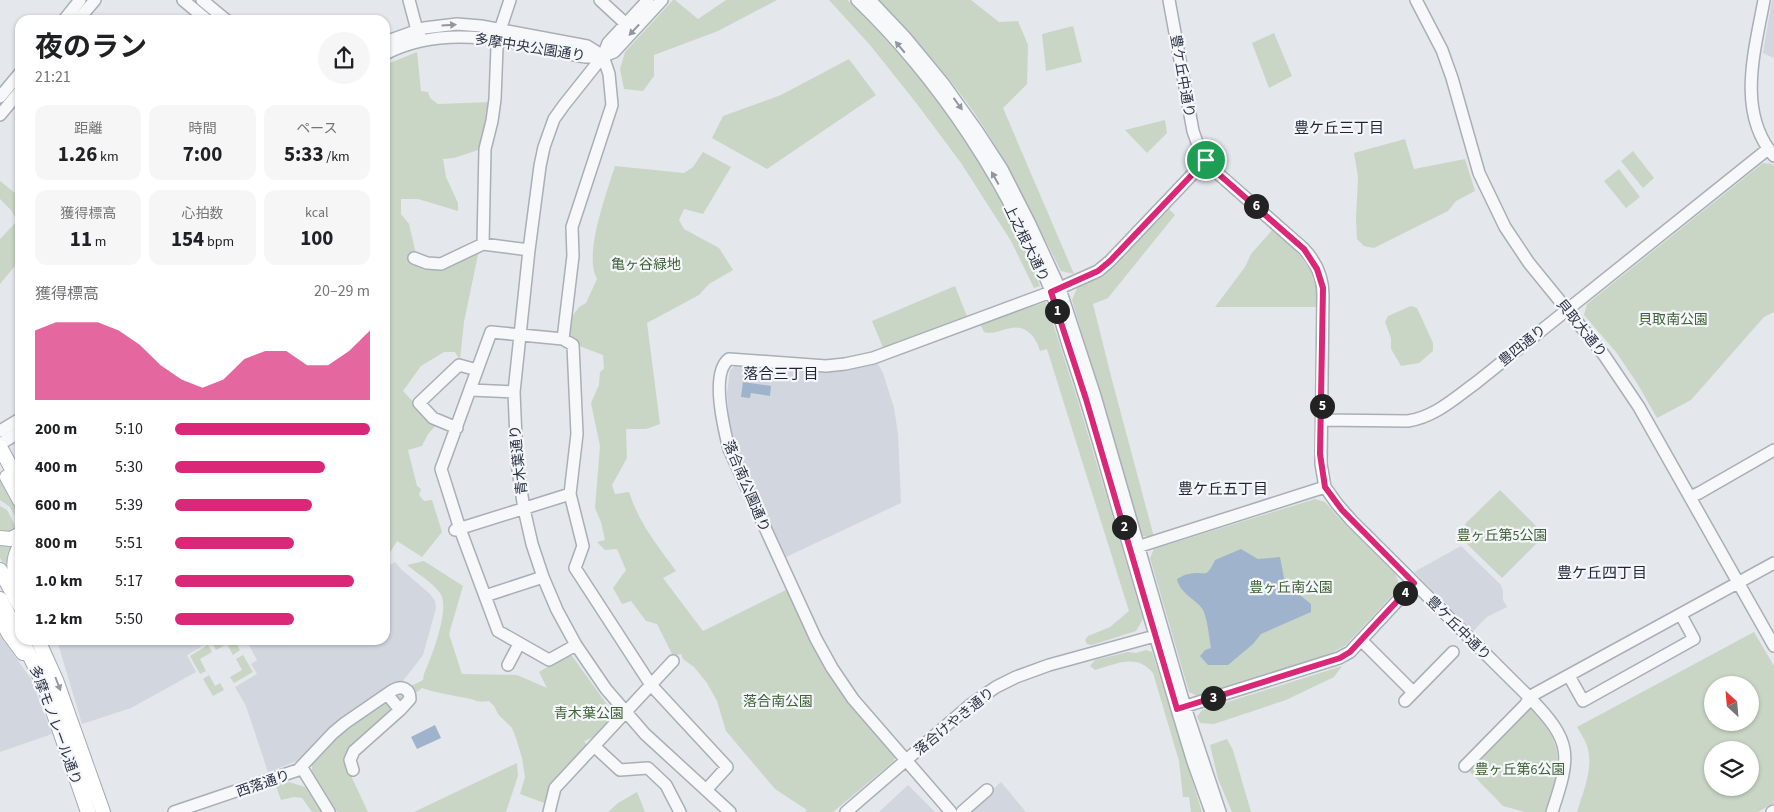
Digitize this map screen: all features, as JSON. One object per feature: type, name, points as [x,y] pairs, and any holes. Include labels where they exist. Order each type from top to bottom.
[{"type":"main road","points":[[0,445],[15,474]]},
{"type":"main road","points":[[0,464],[15,492]]},
{"type":"main road","points":[[0,538],[11,539],[15,537]]},
{"type":"main road","points":[[15,558],[13,563],[15,574]]},
{"type":"main road","points":[[0,570],[15,597]]},
{"type":"main road","points":[[0,599],[15,627]]},
{"type":"main road","points":[[0,618],[9,634],[15,640]]},
{"type":"main road","points":[[20,645],[44,669]]},
{"type":"main road","name":"多摩モノレール通り","points":[[26,645],[44,669],[103,812]]},
{"type":"main road","name":"多摩モノレール通り","points":[[39,645],[55,715],[88,812]]},
{"type":"main road","points":[[44,645],[44,669]]},
{"type":"street","points":[[68,15],[80,0]]},
{"type":"street","points":[[82,15],[95,0]]},
{"type":"street","points":[[182,0],[201,15]]},
{"type":"street","points":[[202,0],[220,15]]},
{"type":"street","points":[[409,0],[421,32]]},
{"type":"street","points":[[417,0],[421,32]]},
{"type":"street","points":[[484,244],[485,149],[495,99],[499,35],[510,0]]},
{"type":"street","points":[[600,0],[626,24]]},
{"type":"street","name":"青木葉通り","points":[[648,0],[608,44],[603,56],[564,104],[549,132],[540,166],[519,335],[514,392],[516,463],[532,544],[556,610],[576,645],[606,689],[625,712],[664,752],[730,812]]},
{"type":"street","name":"青木葉通り","points":[[603,56],[614,52],[662,0]]},
{"type":"street","name":"上之根大通り","points":[[857,0],[896,41],[936,89],[970,138],[993,174],[1056,290]]},
{"type":"street","name":"上之根大通り","points":[[870,0],[910,43],[943,83],[1002,169],[1026,216],[1056,290],[1086,399],[1135,548],[1181,708],[1193,762],[1211,812]]},
{"type":"street","name":"豊ケ丘中通り","points":[[1169,0],[1193,132],[1206,160],[1214,170],[1304,249],[1317,269],[1323,288],[1320,464],[1325,487],[1336,504],[1347,516],[1553,723],[1563,744],[1565,770],[1552,812]]},
{"type":"street","name":"貝取大通り","points":[[1416,0],[1442,50],[1452,78],[1479,173],[1505,227],[1529,262],[1622,380],[1774,646]]},
{"type":"street","points":[[1764,0],[1752,70],[1751,90],[1754,114],[1771,152]]},
{"type":"street","name":"多摩中央公園通り","points":[[390,51],[421,32]]},
{"type":"street","name":"多摩中央公園通り","points":[[390,41],[421,32],[480,37],[499,35],[585,57],[603,56]]},
{"type":"street","points":[[563,338],[573,256],[572,227],[612,106],[609,74],[603,56]]},
{"type":"street","points":[[0,97],[15,79]]},
{"type":"street","points":[[0,115],[15,96]]},
{"type":"street","name":"豊四通り","points":[[1322,420],[1408,421],[1432,414],[1477,382],[1567,309],[1771,152]]},
{"type":"street","points":[[1056,290],[1098,271],[1110,261],[1206,160]]},
{"type":"street","points":[[414,258],[427,263],[441,264],[484,244],[529,250]]},
{"type":"street","name":"落合南公園通り","points":[[906,760],[854,699],[832,668],[816,639],[779,560],[729,449],[720,401],[723,366],[729,359],[826,366],[873,358],[1056,290]]},
{"type":"street","points":[[576,645],[549,660],[498,631],[457,530],[441,469],[491,332],[563,338],[573,345],[577,434],[570,494],[583,546],[575,568],[652,685],[727,767],[706,790]]},
{"type":"street","points":[[457,428],[433,418],[419,403],[459,365],[477,370]]},
{"type":"street","points":[[471,390],[514,392]]},
{"type":"street","points":[[0,431],[15,422]]},
{"type":"street","points":[[0,445],[15,435]]},
{"type":"street","points":[[1690,497],[1774,450]]},
{"type":"street","points":[[1135,548],[1325,487]]},
{"type":"street","points":[[457,530],[570,494]]},
{"type":"street","points":[[1465,766],[1526,704],[1529,697],[1774,563]]},
{"type":"street","points":[[485,596],[543,577]]},
{"type":"street","points":[[1181,708],[1328,663],[1350,652],[1414,583]]},
{"type":"street","points":[[1570,676],[1584,700],[1694,640],[1681,615]]},
{"type":"street","name":"落合けやき通り","points":[[846,812],[980,698],[1016,677],[1050,665],[1160,635]]},
{"type":"street","points":[[1361,640],[1409,696],[1453,652]]},
{"type":"street","points":[[508,665],[519,644]]},
{"type":"street","points":[[549,812],[556,788],[674,661]]},
{"type":"street","points":[[302,768],[339,728],[400,687],[408,691],[410,699],[354,751],[350,760],[352,770]]},
{"type":"street","points":[[387,694],[400,710]]},
{"type":"street","name":"上之根大通り","points":[[1181,708],[1220,812]]},
{"type":"street","points":[[594,746],[620,770],[648,768],[664,752]]},
{"type":"street","points":[[906,760],[951,812]]},
{"type":"street","name":"西落通り","points":[[174,812],[293,773],[302,768],[328,812]]},
{"type":"street","points":[[648,768],[666,785],[680,812]]},
{"type":"street","points":[[962,812],[987,790]]},
{"type":"shaded area","points":[[1772,0],[1774,0],[1774,58],[1763,53]]},
{"type":"shaded area","points":[[878,364],[883,373],[894,408],[898,434],[901,503],[786,557],[737,452],[729,420],[727,393],[730,370],[735,366],[830,372]]},
{"type":"shaded area","points":[[1461,546],[1501,585],[1503,600],[1507,607],[1487,617],[1473,631],[1414,572]]},
{"type":"shaded area","points":[[395,562],[430,594],[435,601],[436,608],[423,655],[403,681],[391,683],[339,719],[297,761],[268,772],[246,706],[235,687],[257,674],[251,664],[257,660],[249,645],[390,645],[390,565]]},
{"type":"shaded area","points":[[0,635],[31,679],[52,734],[0,752]]},
{"type":"shaded area","points":[[58,645],[200,645],[201,647],[187,655],[196,672],[131,708],[82,724]]},
{"type":"shaded area","points":[[1001,782],[1026,812],[968,812]]},
{"type":"shaded area","points":[[908,785],[935,812],[879,812]]},
{"type":"green space","points":[[673,0],[698,19],[726,0],[777,0],[718,31],[654,55],[654,76],[643,91],[624,89],[620,69],[625,52]]},
{"type":"green space","points":[[829,0],[847,0],[856,8],[910,67],[961,130],[997,188],[1040,286],[1034,288],[1011,241],[961,163],[870,45]]},
{"type":"green space","points":[[877,0],[971,0],[999,22],[1018,21],[1028,45],[1027,84],[1003,108],[1074,274],[1061,271],[1006,164],[985,129],[961,95],[907,30]]},
{"type":"green space","points":[[1073,26],[1082,62],[1046,71],[1042,34]]},
{"type":"green space","points":[[1274,33],[1292,76],[1269,88],[1252,43]]},
{"type":"green space","points":[[417,52],[421,91],[428,92],[430,98],[438,104],[491,102],[481,149],[454,158],[443,159],[446,177],[458,203],[458,211],[418,199],[401,199],[401,214],[409,224],[418,262],[426,266],[479,250],[464,322],[460,360],[455,352],[444,352],[421,366],[403,391],[429,419],[438,423],[428,434],[422,446],[408,450],[417,486],[421,489],[419,495],[424,501],[432,500],[442,532],[422,557],[397,541],[390,552],[390,63]]},
{"type":"green space","points":[[849,59],[876,95],[767,169],[712,138],[723,116],[781,95]]},
{"type":"green space","points":[[1165,120],[1167,133],[1147,153],[1125,130]]},
{"type":"green space","points":[[1405,139],[1414,169],[1465,159],[1475,191],[1456,201],[1448,211],[1374,248],[1364,246],[1357,239],[1358,177],[1354,153]]},
{"type":"green space","points":[[1633,151],[1654,178],[1643,188],[1621,161]]},
{"type":"green space","points":[[703,152],[731,167],[703,214],[684,209],[679,220],[684,229],[719,248],[733,270],[709,284],[699,295],[647,323],[660,424],[646,429],[626,429],[627,458],[612,485],[615,494],[629,492],[643,524],[676,571],[663,578],[703,631],[788,589],[812,640],[895,755],[894,761],[833,812],[805,812],[807,810],[775,789],[726,731],[717,701],[707,683],[694,667],[683,659],[681,654],[673,656],[657,624],[646,621],[631,601],[622,604],[613,588],[626,570],[617,549],[605,550],[597,542],[605,540],[601,522],[595,508],[600,446],[591,403],[599,385],[600,372],[604,369],[603,355],[574,344],[565,334],[568,322],[579,307],[586,303],[597,279],[593,268],[594,240],[615,166],[684,173],[693,167]]},
{"type":"green space","name":"貝取南公園","points":[[1763,163],[1774,166],[1774,312],[1764,317],[1691,400],[1657,418],[1616,352],[1584,315],[1587,304]]},
{"type":"green space","points":[[1619,169],[1640,197],[1626,208],[1604,181]]},
{"type":"green space","points":[[0,181],[15,193],[15,217],[11,210],[0,199]]},
{"type":"green space","points":[[1166,206],[1175,215],[1108,298],[1093,304],[1154,537],[1142,536],[1072,300],[1078,286]]},
{"type":"green space","points":[[15,223],[15,266],[0,284],[0,239]]},
{"type":"green space","points":[[1273,229],[1306,262],[1315,282],[1317,307],[1215,307],[1245,267],[1251,254]]},
{"type":"green space","points":[[955,286],[968,319],[884,350],[872,321]]},
{"type":"green space","points":[[1046,302],[1078,401],[1143,619],[1136,631],[1092,645],[1087,644],[1085,640],[1088,636],[1110,627],[1129,611],[1047,349],[1040,351],[1034,338],[1022,329],[1012,328],[988,333],[984,332],[980,324]]},
{"type":"green space","points":[[1411,306],[1417,308],[1433,343],[1433,351],[1419,363],[1401,366],[1391,349],[1391,338],[1385,322],[1388,316]]},
{"type":"green space","points":[[0,474],[15,502],[15,516],[10,507],[0,500]]},
{"type":"green space","name":"豊ヶ丘第5公園","points":[[1500,490],[1545,535],[1502,578],[1465,542],[1465,524]]},
{"type":"green space","name":"豊ヶ丘南公園","points":[[1315,499],[1325,502],[1396,575],[1400,587],[1346,645],[1328,655],[1197,696],[1189,692],[1150,558],[1154,549]]},
{"type":"green space","points":[[0,506],[7,510],[15,525],[15,532],[0,534]]},
{"type":"green space","points":[[15,541],[13,582],[0,558],[0,542]]},
{"type":"green space","name":"青木葉公園","points":[[424,561],[463,586],[449,634],[462,674],[517,675],[547,688],[539,672],[567,655],[572,656],[614,714],[607,728],[584,741],[588,747],[547,804],[520,794],[525,777],[516,738],[512,728],[498,714],[489,701],[479,701],[422,688],[391,712],[348,750],[345,763],[368,812],[337,812],[312,771],[312,764],[335,737],[394,695],[423,680],[439,633],[443,610],[443,600],[437,589],[407,565]]},
{"type":"green space","points":[[1754,632],[1774,666],[1774,803],[1758,812],[1577,812],[1587,781],[1589,765],[1587,746],[1577,727]]},
{"type":"green space","points":[[208,645],[212,652],[200,659],[206,671],[200,674],[190,656]]},
{"type":"green space","points":[[213,645],[225,645],[216,650]]},
{"type":"green space","points":[[228,645],[237,645],[240,650],[233,655]]},
{"type":"green space","points":[[1146,650],[1152,652],[1202,812],[1191,812],[1189,797],[1183,797],[1179,761],[1153,673],[1140,663],[1133,662],[1119,663],[1095,670],[1090,666],[1095,660],[1128,652],[1136,653]]},
{"type":"green space","points":[[243,655],[253,672],[234,683],[230,677],[242,670],[236,659]]},
{"type":"green space","points":[[1342,666],[1334,677],[1286,700],[1214,724],[1200,723],[1197,717],[1202,710]]},
{"type":"green space","points":[[209,675],[215,686],[220,683],[224,690],[213,696],[203,679]]},
{"type":"green space","name":"豊ヶ丘第6公園","points":[[1529,707],[1550,733],[1557,756],[1557,768],[1545,812],[1525,812],[1503,806],[1470,772],[1471,767]]},
{"type":"green space","points":[[1227,739],[1233,750],[1251,812],[1232,812],[1218,779],[1210,745]]},
{"type":"green space","points":[[517,763],[518,776],[506,812],[414,812]]},
{"type":"green space","points":[[289,782],[305,787],[321,812],[312,812],[302,798],[294,797],[281,800],[276,786]]},
{"type":"green space","points":[[637,792],[645,812],[608,812],[618,803]]},
{"type":"water","points":[[743,382],[771,386],[770,396],[751,393],[750,398],[741,397]]},
{"type":"water","points":[[1241,549],[1258,559],[1280,557],[1285,583],[1311,604],[1311,612],[1261,634],[1253,644],[1228,665],[1208,665],[1200,656],[1205,650],[1211,648],[1204,612],[1182,589],[1177,579],[1188,574],[1207,573],[1215,560]]},
{"type":"water","points":[[435,725],[441,738],[417,749],[411,737]]},
{"type":"district","name":"豊ケ丘三丁目","points":[[1339,128]]},
{"type":"district","name":"落合三丁目","points":[[781,374]]},
{"type":"district","name":"豊ケ丘五丁目","points":[[1223,489]]},
{"type":"district","name":"豊ケ丘四丁目","points":[[1602,573]]},
{"type":"route","points":[[1206,160],[1214,170],[1304,249],[1312,259],[1320,275],[1323,288],[1320,464],[1325,487],[1352,521],[1414,583],[1350,652],[1340,658],[1177,709],[1086,399],[1051,292],[1098,271],[1110,261],[1206,160]]},
{"type":"park label","name":"亀ヶ谷緑地","points":[[646,264]]},
{"type":"park label","name":"落合南公園","points":[[778,701]]}]
